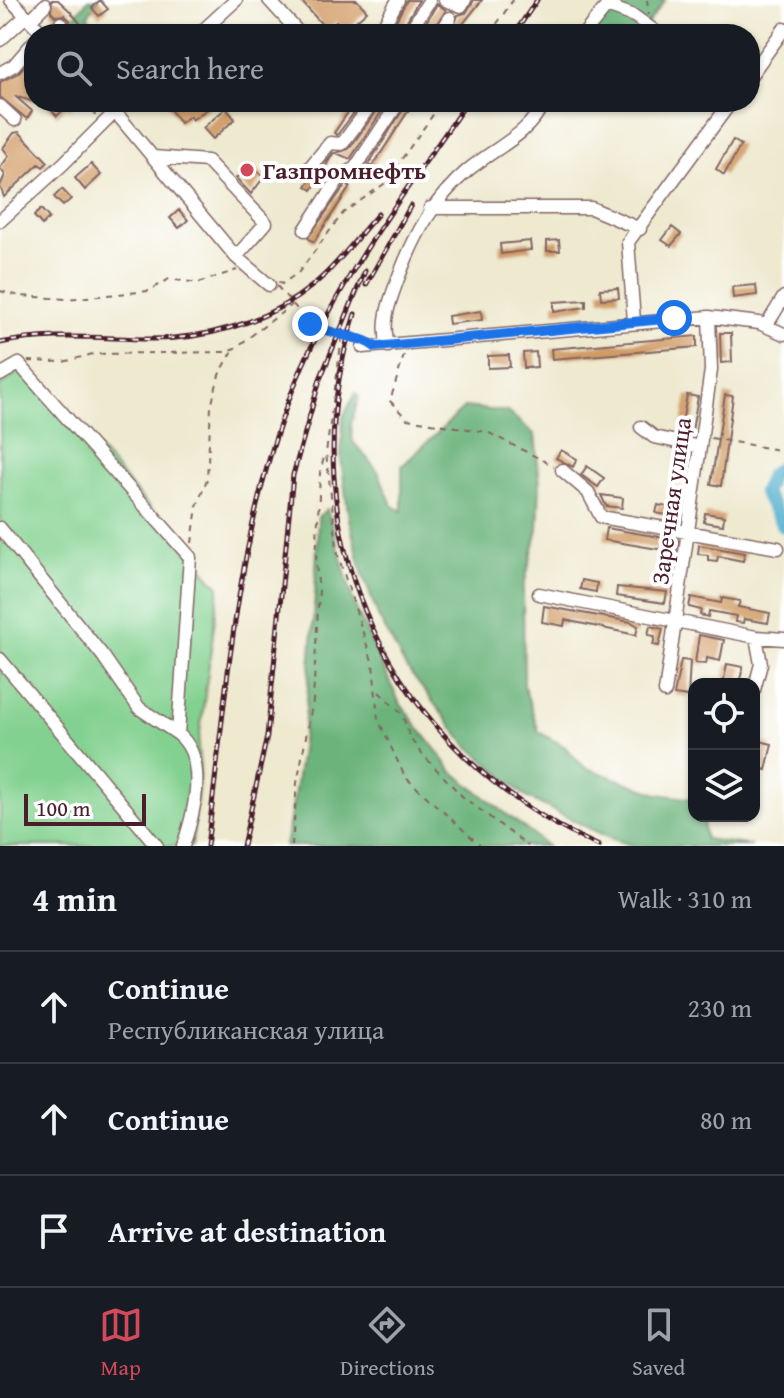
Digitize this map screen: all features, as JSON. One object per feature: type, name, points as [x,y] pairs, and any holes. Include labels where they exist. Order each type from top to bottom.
[{"type":"street","points":[[210,24],[236,0]]},
{"type":"street","points":[[269,0],[291,24]]},
{"type":"street","points":[[385,24],[398,0]]},
{"type":"street","points":[[445,0],[461,6],[465,0]]},
{"type":"street","points":[[414,24],[429,1]]},
{"type":"street","points":[[16,2],[34,24]]},
{"type":"street","points":[[592,24],[609,3],[645,24]]},
{"type":"street","points":[[0,40],[45,5]]},
{"type":"street","points":[[446,24],[450,18]]},
{"type":"street","points":[[760,62],[784,29]]},
{"type":"street","points":[[0,73],[24,57]]},
{"type":"street","points":[[0,106],[15,120]]},
{"type":"street","points":[[0,221],[31,193],[50,169],[99,129],[111,112]]},
{"type":"street","points":[[121,112],[153,157],[236,257],[273,283]]},
{"type":"street","points":[[306,172],[330,143],[342,144],[364,112]]},
{"type":"street","points":[[383,112],[391,117]]},
{"type":"street","points":[[305,230],[340,177],[355,168],[394,112]]},
{"type":"street","points":[[375,347],[384,331],[387,308],[430,208],[468,170],[530,127],[538,112]]},
{"type":"street","points":[[634,321],[628,242],[724,112]]},
{"type":"street","points":[[153,157],[207,161],[266,223],[236,257]]},
{"type":"street","points":[[20,182],[31,193]]},
{"type":"street","points":[[430,208],[591,208],[640,229]]},
{"type":"street","points":[[766,326],[784,297]]},
{"type":"street","points":[[375,347],[634,321],[709,317],[766,326],[784,334]]},
{"type":"street","name":"Заречная улица","points":[[665,692],[711,370],[709,317]]},
{"type":"street","points":[[0,375],[19,364],[190,557],[178,734]]},
{"type":"street","points":[[641,427],[654,437],[701,442]]},
{"type":"street","points":[[562,470],[588,492],[601,517],[778,548]]},
{"type":"street","points":[[0,528],[103,656],[139,708],[178,734],[187,744],[196,773],[192,816],[183,846]]},
{"type":"street","points":[[539,594],[677,618],[756,637],[784,639]]},
{"type":"street","points":[[756,637],[761,664],[757,678]]},
{"type":"street","points":[[0,659],[157,846]]},
{"type":"path","points":[[497,24],[513,0]]},
{"type":"path","points":[[95,112],[99,129]]},
{"type":"path","points":[[273,283],[282,284],[299,272],[336,219],[384,184],[435,112]]},
{"type":"path","points":[[0,291],[20,296],[67,299],[149,291],[169,279],[198,283],[233,271],[254,272]]},
{"type":"path","points":[[273,283],[311,325],[310,333],[316,326],[342,337],[368,341],[375,347]]},
{"type":"path","points":[[190,557],[197,506],[207,479],[211,407],[219,375],[235,348],[292,305]]},
{"type":"path","points":[[292,846],[297,783],[313,701],[320,472],[326,453],[342,337]]},
{"type":"path","points":[[408,344],[390,401],[407,419],[487,432],[562,470]]},
{"type":"path","points":[[19,364],[63,362],[83,354],[206,354],[235,348]]},
{"type":"path","points":[[701,442],[784,451]]},
{"type":"path","points":[[326,453],[338,555],[378,691],[378,719],[405,777],[481,846]]},
{"type":"path","points":[[378,691],[402,714],[410,738],[420,752],[463,797],[528,846]]},
{"type":"green space","points":[[88,0],[98,0],[88,16],[93,24],[80,20],[68,24]]},
{"type":"green space","points":[[614,0],[665,0],[647,24],[598,24]]},
{"type":"green space","points":[[26,366],[219,587],[198,748],[200,769],[192,846],[0,846],[0,386]]},
{"type":"green space","points":[[356,393],[359,397],[351,424],[353,442],[378,471],[392,505],[402,511],[402,466],[465,407],[508,412],[535,435],[540,484],[538,529],[523,589],[524,686],[539,732],[564,746],[584,767],[658,794],[688,798],[688,822],[704,822],[705,839],[752,846],[634,846],[607,837],[526,797],[465,743],[405,666],[378,616],[362,572],[349,519],[341,459],[343,417]]},
{"type":"green space","points":[[327,509],[354,604],[399,702],[453,772],[547,846],[285,846],[309,682],[318,517]]},
{"type":"building","points":[[52,0],[58,0],[81,24],[69,24],[70,20],[64,15],[55,16],[51,12]]},
{"type":"building","points":[[100,0],[108,9],[99,16],[92,8]]},
{"type":"building","points":[[300,0],[357,0],[367,11],[353,24],[339,24],[336,21],[322,24]]},
{"type":"building","points":[[407,0],[419,0],[405,24],[394,24]]},
{"type":"building","points":[[474,0],[482,0],[463,24],[455,24],[458,15],[466,13]]},
{"type":"building","points":[[437,4],[446,10],[437,24],[425,24]]},
{"type":"building","points":[[24,66],[24,99],[15,96],[24,104],[24,112],[31,112],[27,119],[0,97],[0,82]]},
{"type":"building","points":[[172,112],[203,112],[192,120],[190,116],[180,123]]},
{"type":"building","points":[[221,112],[229,112],[235,119],[213,139],[203,128]]},
{"type":"building","points":[[348,112],[355,112],[337,135],[334,133]]},
{"type":"building","points":[[376,112],[381,112],[350,159],[336,153],[349,149]]},
{"type":"building","points":[[402,112],[408,112],[372,167],[368,165]]},
{"type":"building","points":[[19,132],[48,162],[43,167],[39,164],[4,197],[0,186],[5,175],[0,168],[9,156],[3,148],[14,133]]},
{"type":"building","points":[[733,140],[741,145],[724,175],[716,169]]},
{"type":"building","points":[[334,152],[312,190],[306,186],[310,180]]},
{"type":"building","points":[[91,164],[101,175],[85,190],[75,178]]},
{"type":"building","points":[[251,164],[264,177],[251,194],[236,178]]},
{"type":"building","points":[[346,184],[350,187],[314,242],[308,238]]},
{"type":"building","points":[[62,189],[71,199],[63,206],[54,197]]},
{"type":"building","points":[[41,209],[49,218],[42,225],[34,216]]},
{"type":"building","points":[[179,210],[188,220],[179,228],[170,218]]},
{"type":"building","points":[[672,227],[681,234],[671,246],[662,240]]},
{"type":"building","points":[[559,240],[560,251],[547,251],[547,241]]},
{"type":"building","points":[[530,241],[531,250],[501,254],[500,244]]},
{"type":"building","points":[[756,285],[757,295],[733,298],[732,287]]},
{"type":"building","points":[[618,288],[619,298],[601,299],[600,289]]},
{"type":"building","points":[[586,300],[586,307],[554,312],[554,302]]},
{"type":"building","points":[[481,311],[482,320],[449,324],[448,316]]},
{"type":"building","points":[[720,333],[731,333],[732,362],[721,363]]},
{"type":"building","points":[[697,336],[697,347],[552,359],[551,349]]},
{"type":"building","points":[[536,352],[537,367],[524,368],[523,353]]},
{"type":"building","points":[[509,355],[510,367],[488,368],[488,356]]},
{"type":"building","points":[[687,395],[698,397],[691,436],[680,434]]},
{"type":"building","points":[[725,395],[733,396],[721,486],[711,484]]},
{"type":"building","points":[[561,450],[577,459],[573,467],[556,458]]},
{"type":"building","points":[[587,466],[604,478],[598,487],[581,475]]},
{"type":"building","points":[[601,495],[623,498],[622,508],[606,506]]},
{"type":"building","points":[[658,505],[677,509],[676,517],[656,513]]},
{"type":"building","points":[[705,513],[724,516],[723,525],[704,522]]},
{"type":"building","points":[[606,528],[678,540],[676,552],[604,540]]},
{"type":"building","points":[[699,545],[745,553],[743,561],[718,556],[717,561],[708,560],[708,555],[698,554]]},
{"type":"building","points":[[582,580],[597,583],[596,592],[580,589]]},
{"type":"building","points":[[617,587],[667,592],[665,603],[616,596]]},
{"type":"building","points":[[691,597],[721,603],[722,598],[740,601],[738,607],[770,613],[768,623],[744,619],[743,623],[735,622],[736,616],[709,611],[708,617],[700,615],[701,610],[689,607]]},
{"type":"building","points":[[544,606],[631,622],[638,626],[636,635],[565,620],[564,626],[542,622]]},
{"type":"building","points":[[650,626],[663,629],[659,646],[653,645],[655,636],[648,635]]},
{"type":"building","points":[[699,635],[724,640],[720,661],[707,658],[706,664],[695,663]]},
{"type":"building","points":[[681,660],[690,661],[688,697],[674,695]]},
{"type":"building","points":[[727,664],[743,667],[740,678],[724,678]]},
{"type":"building","points":[[760,741],[772,744],[766,770],[760,768]]},
{"type":"waterway","points":[[784,465],[771,475],[764,493],[784,526]]},
{"type":"railway","points":[[521,24],[537,0]]},
{"type":"railway","points":[[207,846],[238,601],[263,481],[281,422],[303,365],[338,296],[460,112]]},
{"type":"railway","points":[[366,285],[411,205]]},
{"type":"railway","points":[[0,343],[55,337],[168,339],[234,327],[275,310],[312,286],[378,214]]},
{"type":"railway","points":[[243,846],[267,736],[293,475],[320,379],[365,271]]},
{"type":"railway","points":[[355,314],[337,396],[334,477],[346,554],[372,628],[412,695],[463,755],[526,806],[599,846]]},
{"type":"place","name":"Газпромнефть","points":[[247,170]]},
{"type":"route","points":[[310,324],[310,333],[316,326],[354,341],[368,341],[375,347],[674,318]]}]
